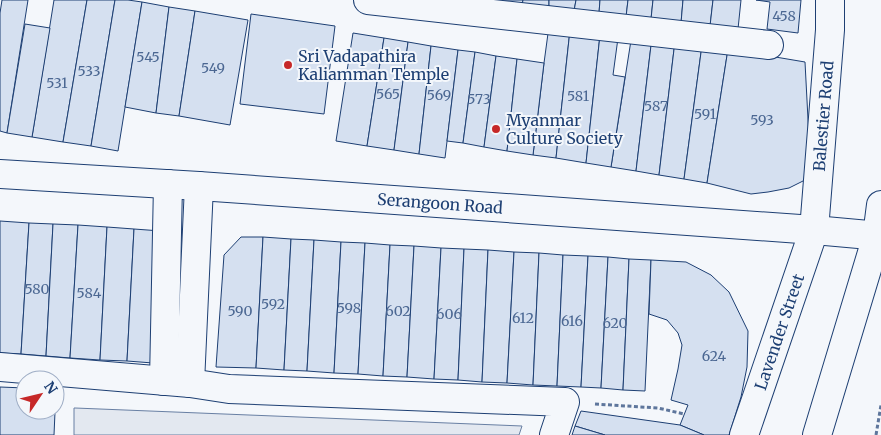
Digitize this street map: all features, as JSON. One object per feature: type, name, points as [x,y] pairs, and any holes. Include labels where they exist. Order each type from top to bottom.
[{"type":"main road","points":[[368,0],[769,45]]},
{"type":"main road","name":"Balestier Road","points":[[814,230],[830,30],[830,0]]},
{"type":"main road","name":"Serangoon Road","points":[[0,174],[199,186],[879,236]]},
{"type":"main road","points":[[164,381],[168,184]]},
{"type":"main road","points":[[190,383],[199,186]]},
{"type":"main road","points":[[817,435],[879,236],[881,205]]},
{"type":"main road","name":"Lavender Street","points":[[744,435],[814,230]]},
{"type":"main road","points":[[0,367],[190,383],[229,389],[565,402],[554,435]]},
{"type":"path","points":[[565,402],[658,408],[684,414]]},
{"type":"path","points":[[876,435],[881,405]]},
{"type":"shaded area","points":[[74,408],[522,426],[519,435],[74,435]]},
{"type":"building","points":[[2,0],[28,0],[7,133],[0,131],[0,13]]},
{"type":"building","points":[[54,0],[87,0],[63,142],[32,137]]},
{"type":"building","points":[[87,0],[115,0],[91,146],[63,142]]},
{"type":"building","points":[[115,0],[142,2],[118,151],[91,146]]},
{"type":"building","points":[[499,0],[523,0],[522,5],[499,2]]},
{"type":"building","points":[[523,0],[549,0],[549,7],[522,5]]},
{"type":"building","points":[[549,0],[576,0],[574,11],[549,7]]},
{"type":"building","points":[[576,0],[600,0],[599,13],[574,11]]},
{"type":"building","points":[[600,0],[628,0],[626,17],[599,13]]},
{"type":"building","points":[[628,0],[653,0],[651,19],[626,17]]},
{"type":"building","points":[[653,0],[683,0],[681,23],[651,19]]},
{"type":"building","points":[[683,0],[713,0],[710,26],[681,23]]},
{"type":"building","points":[[713,0],[741,0],[738,29],[710,26]]},
{"type":"building","points":[[756,0],[801,0],[798,33],[767,29],[770,2]]},
{"type":"building","points":[[142,2],[169,7],[156,113],[125,107]]},
{"type":"building","points":[[169,7],[195,11],[179,116],[156,113]]},
{"type":"building","points":[[195,11],[248,20],[230,125],[179,116]]},
{"type":"building","name":"Sri Vadapathira Kaliamman Temple","points":[[251,14],[335,26],[324,114],[240,104]]},
{"type":"building","points":[[25,24],[50,28],[32,137],[7,133]]},
{"type":"building","points":[[549,26],[570,30],[556,158],[533,155]]},
{"type":"building","points":[[570,30],[600,35],[586,163],[556,158]]},
{"type":"building","points":[[353,33],[384,38],[367,146],[336,141]]},
{"type":"building","points":[[632,34],[652,37],[636,171],[611,167]]},
{"type":"building","points":[[600,35],[618,38],[613,75],[625,77],[611,167],[586,163]]},
{"type":"building","points":[[652,37],[675,41],[659,175],[636,171]]},
{"type":"building","points":[[384,38],[408,42],[394,150],[367,146]]},
{"type":"building","points":[[675,41],[702,45],[684,179],[659,175]]},
{"type":"building","points":[[408,42],[431,46],[419,154],[394,150]]},
{"type":"building","points":[[702,45],[728,49],[707,183],[684,179]]},
{"type":"building","points":[[431,46],[458,50],[445,158],[419,154]]},
{"type":"building","points":[[728,49],[805,62],[811,177],[789,188],[751,194],[707,183]]},
{"type":"building","points":[[458,50],[475,52],[463,143],[447,141]]},
{"type":"building","points":[[475,52],[496,56],[484,147],[463,143]]},
{"type":"building","points":[[496,56],[517,59],[507,151],[484,147]]},
{"type":"building","points":[[517,59],[544,63],[533,155],[507,151]]},
{"type":"building","points":[[0,221],[29,223],[21,354],[0,353]]},
{"type":"building","points":[[29,223],[53,224],[46,356],[21,354]]},
{"type":"building","points":[[53,224],[78,225],[70,358],[46,356]]},
{"type":"building","points":[[78,225],[107,227],[100,360],[70,358]]},
{"type":"building","points":[[107,227],[134,229],[127,361],[100,360]]},
{"type":"building","points":[[134,229],[161,231],[153,363],[127,361]]},
{"type":"building","points":[[241,237],[263,237],[256,368],[216,367],[224,255]]},
{"type":"building","points":[[263,237],[291,239],[284,370],[256,368]]},
{"type":"building","points":[[291,239],[314,240],[307,371],[284,370]]},
{"type":"building","points":[[314,240],[341,242],[334,373],[307,371]]},
{"type":"building","points":[[341,242],[365,243],[358,374],[334,373]]},
{"type":"building","points":[[365,243],[390,245],[383,376],[358,374]]},
{"type":"building","points":[[390,245],[414,246],[407,377],[383,376]]},
{"type":"building","points":[[414,246],[441,248],[434,379],[407,377]]},
{"type":"building","points":[[441,248],[464,249],[458,380],[434,379]]},
{"type":"building","points":[[464,249],[488,250],[482,382],[458,380]]},
{"type":"building","points":[[488,250],[514,252],[507,383],[482,382]]},
{"type":"building","points":[[514,252],[539,253],[533,385],[507,383]]},
{"type":"building","points":[[539,253],[563,255],[557,386],[533,385]]},
{"type":"building","points":[[563,255],[588,256],[581,387],[557,386]]},
{"type":"building","points":[[588,256],[608,257],[601,388],[581,387]]},
{"type":"building","points":[[608,257],[629,259],[623,390],[601,388]]},
{"type":"building","points":[[629,259],[651,260],[645,391],[623,390]]},
{"type":"building","points":[[651,260],[686,262],[711,275],[729,292],[748,331],[747,367],[741,397],[729,435],[704,435],[680,425],[688,405],[671,400],[682,345],[678,333],[667,320],[649,314]]},
{"type":"building","points":[[0,387],[15,388],[15,420],[55,420],[54,435],[0,435]]},
{"type":"building","points":[[581,411],[680,425],[704,435],[605,435],[575,426]]},
{"type":"building","points":[[575,426],[605,435],[572,435]]},
{"type":"place","name":"Sri Vadapathira Kaliamman Temple","points":[[288,65]]},
{"type":"place","name":"Myanmar Culture Society","points":[[496,129]]}]
